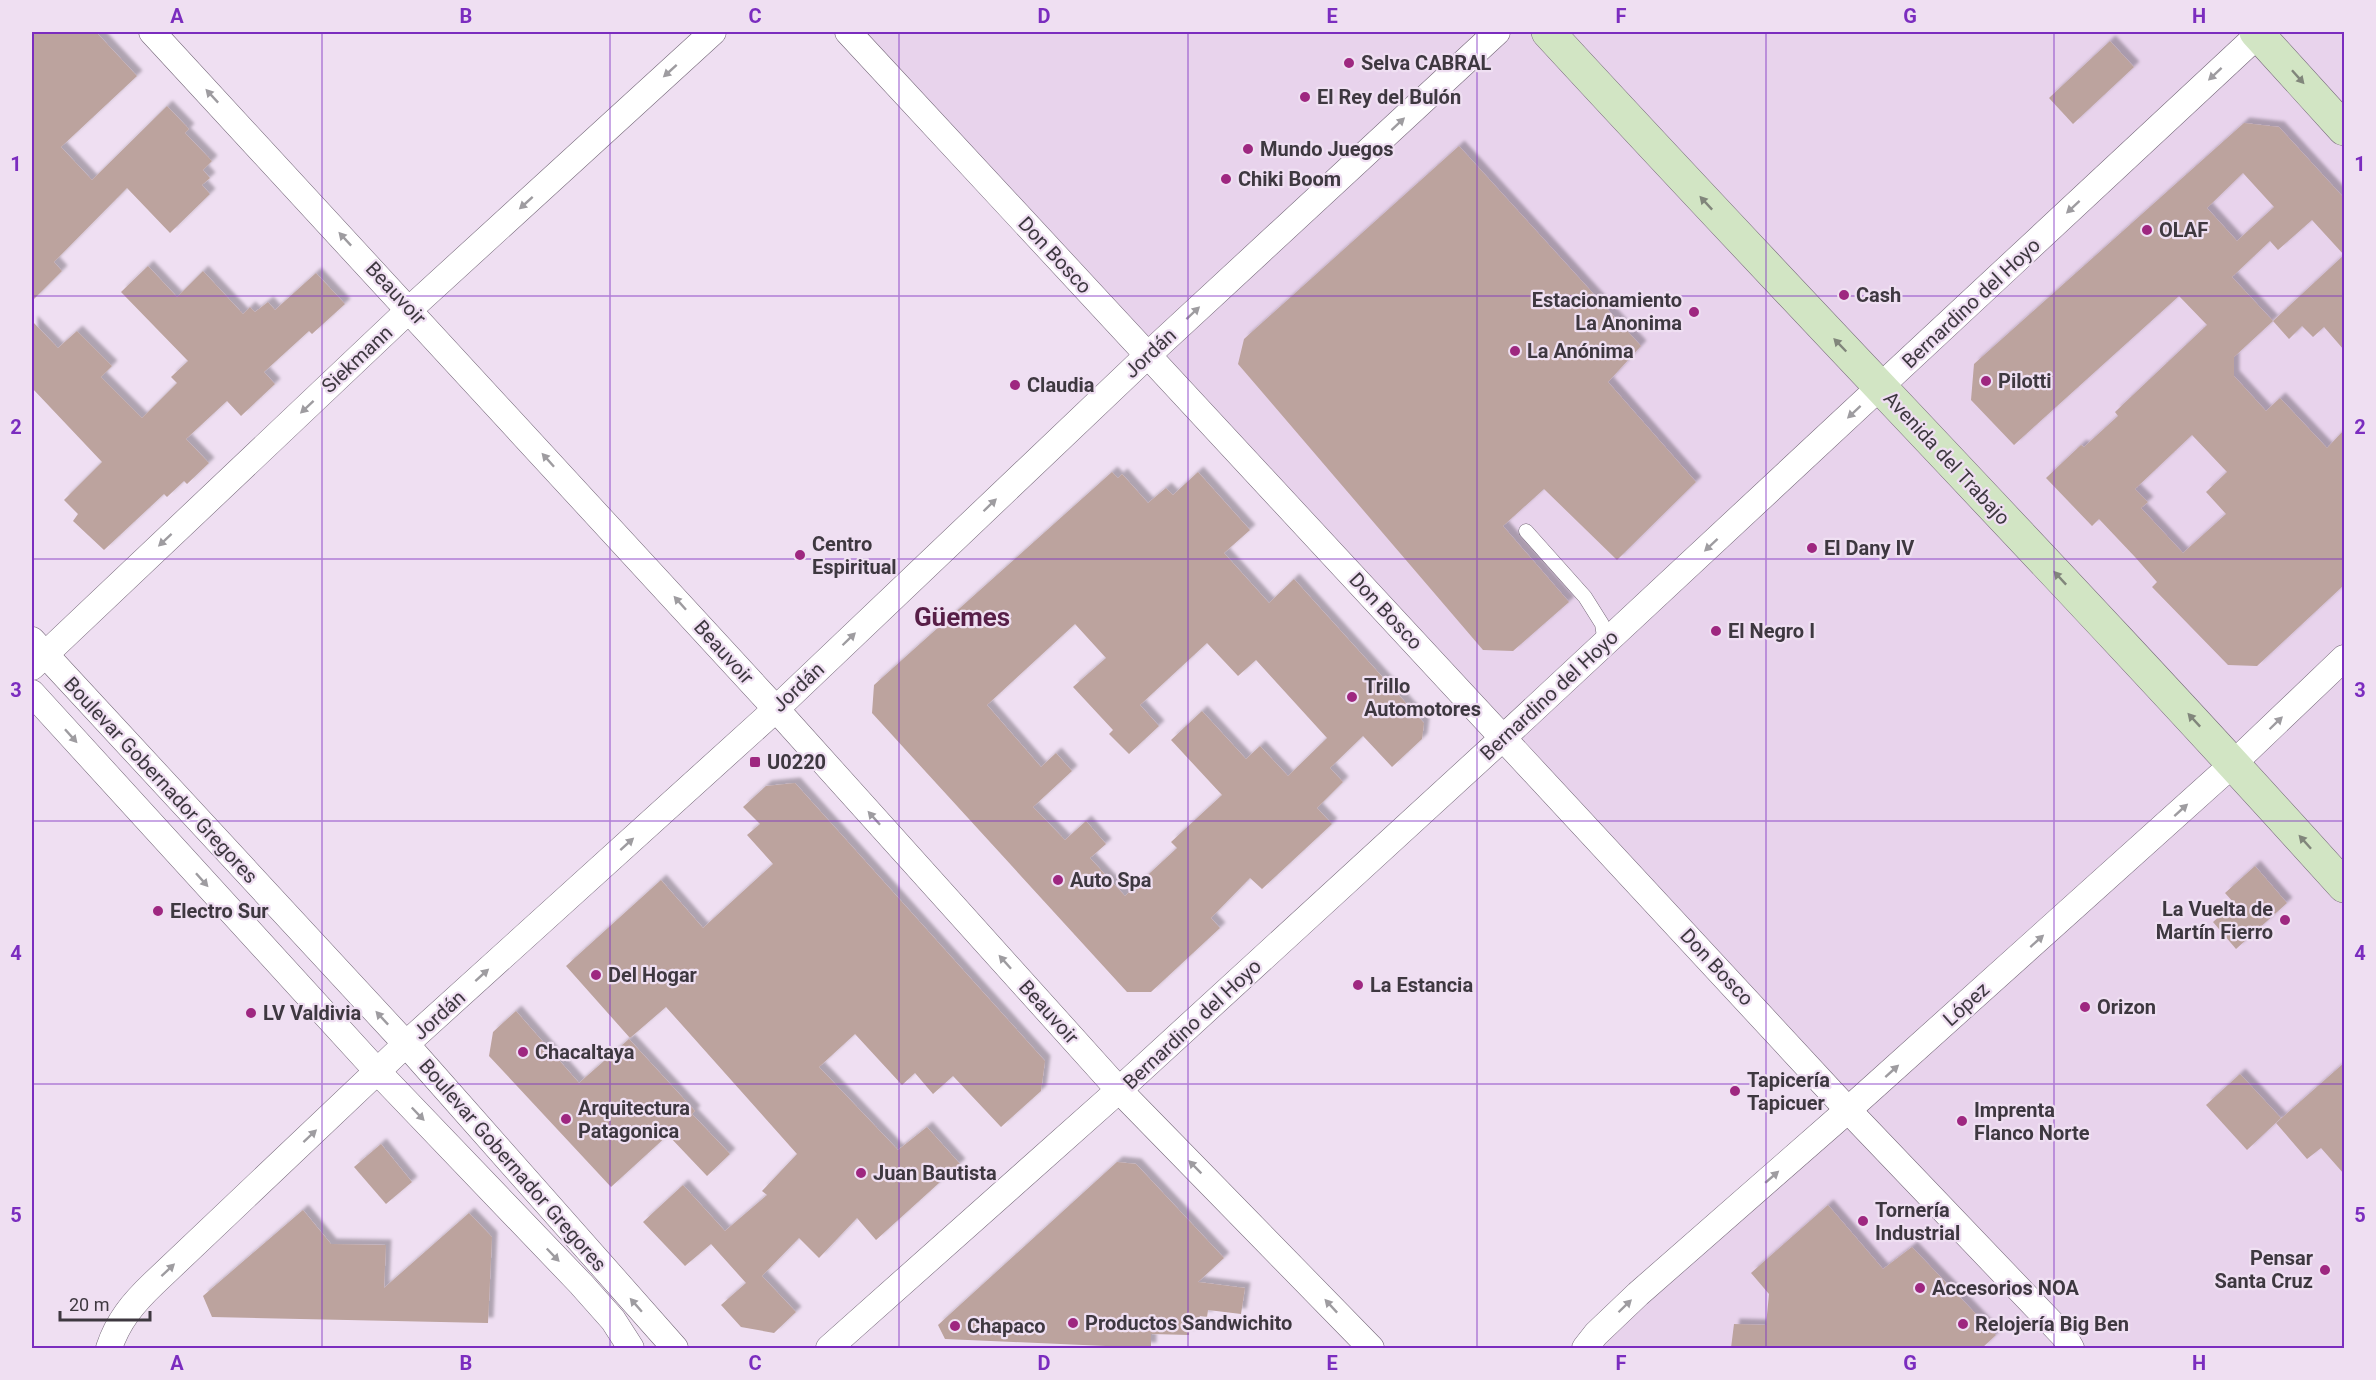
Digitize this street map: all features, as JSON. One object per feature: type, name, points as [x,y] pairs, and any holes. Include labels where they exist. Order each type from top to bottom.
[{"type":"street","name":"Beauvoir","points":[[152,32],[410,309],[776,709],[1119,1090],[1371,1348]]},
{"type":"street","name":"Siekmann","points":[[36,653],[714,32]]},
{"type":"street","name":"Don Bosco","points":[[848,32],[1848,1110],[2070,1344]]},
{"type":"street","name":"Jordán","points":[[109,1348],[119,1322],[130,1306],[377,1071],[776,709],[1148,355],[1497,32]]},
{"type":"street","name":"Avenida del Trabajo","points":[[1548,32],[1808,312],[2234,763],[2344,886]]},
{"type":"street","name":"Bernardino del Hoyo","points":[[829,1348],[1119,1090],[1504,737],[1881,387],[2258,32]]},
{"type":"street","points":[[2258,32],[2344,129]]},
{"type":"street","name":"Boulevar Gobernador Gregores","points":[[36,653],[406,1044],[675,1348]]},
{"type":"street","name":"López","points":[[1585,1348],[1596,1334],[1638,1294],[1848,1110],[2234,763],[2344,658]]},
{"type":"street","name":"Boulevar Gobernador Gregores","points":[[32,693],[377,1071],[581,1284],[613,1320],[631,1348]]},
{"type":"lane","points":[[1526,531],[1585,597],[1602,624],[1605,643]]},
{"type":"shaded area","points":[[848,32],[2344,32],[2344,1348],[1585,1348],[1848,1111]]},
{"type":"building","points":[[32,32],[96,32],[137,76],[61,147],[92,180],[167,106],[189,129],[185,133],[212,161],[203,170],[210,178],[202,185],[210,194],[170,233],[127,188],[54,262],[62,271],[32,301]]},
{"type":"building","points":[[2110,41],[2134,67],[2073,124],[2049,98]]},
{"type":"building","points":[[2244,123],[2279,127],[2344,198],[2344,255],[2312,220],[2278,250],[2270,241],[2232,277],[2273,321],[2234,357],[2234,376],[2266,411],[2280,398],[2327,448],[2344,430],[2344,585],[2257,666],[2228,665],[2152,587],[2157,582],[2099,519],[2092,526],[2046,478],[2081,445],[2084,447],[2118,416],[2115,412],[2207,325],[2179,296],[2014,445],[1971,400],[1974,364]],"holes":[[[2243,173],[2274,207],[2237,241],[2207,208]],[[2192,435],[2227,472],[2206,492],[2226,514],[2183,553],[2141,508],[2148,502],[2135,489]]]},
{"type":"building","points":[[1459,146],[1641,346],[1608,382],[1696,482],[1617,560],[1544,489],[1503,526],[1569,602],[1513,651],[1483,650],[1238,364],[1244,339]]},
{"type":"building","points":[[2344,255],[2344,350],[2324,327],[2313,337],[2302,326],[2289,339],[2273,321]]},
{"type":"building","points":[[148,266],[177,297],[203,271],[243,314],[250,307],[255,312],[268,302],[275,310],[316,273],[345,304],[312,334],[309,331],[264,372],[275,384],[241,416],[227,401],[186,439],[209,463],[187,484],[184,481],[167,497],[164,494],[104,550],[73,521],[78,514],[64,500],[102,462],[32,388],[32,321],[58,348],[77,331],[112,366],[101,377],[142,418],[177,383],[171,377],[188,361],[121,292]]},
{"type":"building","points":[[1112,472],[1118,478],[1122,474],[1148,503],[1166,488],[1173,495],[1198,472],[1250,530],[1224,553],[1269,603],[1294,579],[1424,723],[1422,739],[1392,767],[1363,736],[1330,768],[1343,782],[1317,808],[1332,824],[1262,889],[1250,878],[1211,918],[1220,928],[1151,992],[1127,992],[872,713],[874,685]],"holes":[[[1075,624],[1106,658],[1073,687],[1113,730],[1109,734],[1129,754],[1159,726],[1140,705],[1207,643],[1238,676],[1256,660],[1327,738],[1288,776],[1260,746],[1246,759],[1202,711],[1171,740],[1222,795],[1171,842],[1177,848],[1125,896],[1090,858],[1106,844],[1086,821],[1065,840],[1033,807],[1072,771],[1056,753],[1041,767],[987,705]]]},
{"type":"building","points":[[795,783],[1045,1061],[1041,1091],[1001,1127],[953,1076],[933,1094],[915,1073],[902,1085],[855,1034],[819,1067],[898,1150],[927,1127],[960,1164],[876,1240],[857,1218],[819,1258],[799,1238],[762,1276],[796,1312],[774,1333],[741,1327],[721,1305],[746,1283],[711,1244],[685,1266],[643,1222],[683,1185],[725,1231],[767,1195],[762,1191],[797,1154],[666,1007],[630,1038],[566,966],[661,880],[703,928],[773,864],[747,835],[760,824],[743,807],[766,786]]},
{"type":"building","points":[[2255,866],[2287,903],[2236,949],[2213,922],[2234,903],[2225,893]]},
{"type":"building","points":[[516,1011],[579,1083],[629,1039],[695,1111],[692,1114],[730,1154],[707,1176],[668,1135],[611,1187],[489,1056],[493,1032]]},
{"type":"building","points":[[2344,1063],[2344,1174],[2321,1148],[2307,1159],[2276,1123]]},
{"type":"building","points":[[2240,1074],[2281,1118],[2247,1150],[2206,1105]]},
{"type":"building","points":[[381,1144],[412,1182],[386,1204],[354,1167]]},
{"type":"building","points":[[1117,1162],[1136,1164],[1224,1258],[1198,1282],[1245,1288],[1241,1314],[1208,1310],[1207,1317],[1200,1316],[1199,1321],[1190,1320],[1189,1335],[1151,1334],[1151,1348],[945,1339],[938,1325]]},
{"type":"building","points":[[1828,1205],[1883,1269],[1912,1247],[1996,1335],[1982,1348],[1731,1348],[1734,1324],[1766,1325],[1769,1294],[1751,1273]]},
{"type":"building","points":[[303,1210],[331,1244],[386,1245],[384,1288],[469,1213],[492,1237],[488,1323],[212,1317],[203,1296]]},
{"type":"place","name":"Selva CABRAL","points":[[1349,63]]},
{"type":"place","name":"El Rey del Bulón","points":[[1305,97]]},
{"type":"place","name":"Mundo Juegos","points":[[1248,149]]},
{"type":"place","name":"Chiki Boom","points":[[1226,179]]},
{"type":"place","name":"OLAF","points":[[2147,230]]},
{"type":"place","name":"Cash","points":[[1844,295]]},
{"type":"place","name":"Estacionamiento La Anonima","points":[[1694,312]]},
{"type":"place","name":"La Anónima","points":[[1515,351]]},
{"type":"place","name":"Pilotti","points":[[1986,381]]},
{"type":"place","name":"Claudia","points":[[1015,385]]},
{"type":"place","name":"El Dany IV","points":[[1812,548]]},
{"type":"place","name":"Centro Espiritual","points":[[800,555]]},
{"type":"place","name":"El Negro I","points":[[1716,631]]},
{"type":"place","name":"Trillo Automotores","points":[[1352,697]]},
{"type":"place","name":"U0220","points":[[755,762]]},
{"type":"place","name":"Auto Spa","points":[[1058,880]]},
{"type":"place","name":"Electro Sur","points":[[158,911]]},
{"type":"place","name":"La Vuelta de Martín Fierro","points":[[2285,920]]},
{"type":"place","name":"Del Hogar","points":[[596,975]]},
{"type":"place","name":"La Estancia","points":[[1358,985]]},
{"type":"place","name":"Orizon","points":[[2085,1007]]},
{"type":"place","name":"LV Valdivia","points":[[251,1013]]},
{"type":"place","name":"Chacaltaya","points":[[523,1052]]},
{"type":"place","name":"Tapicería Tapicuer","points":[[1735,1091]]},
{"type":"place","name":"Arquitectura Patagonica","points":[[566,1119]]},
{"type":"place","name":"Imprenta Flanco Norte","points":[[1962,1121]]},
{"type":"place","name":"Juan Bautista","points":[[861,1173]]},
{"type":"place","name":"Tornería Industrial","points":[[1863,1221]]},
{"type":"place","name":"Pensar Santa Cruz","points":[[2325,1270]]},
{"type":"place","name":"Accesorios NOA","points":[[1920,1288]]},
{"type":"place","name":"Productos Sandwichito","points":[[1073,1323]]},
{"type":"place","name":"Relojería Big Ben","points":[[1963,1324]]},
{"type":"place","name":"Chapaco","points":[[955,1326]]},
{"type":"district","name":"Güemes","points":[[962,617]]}]
